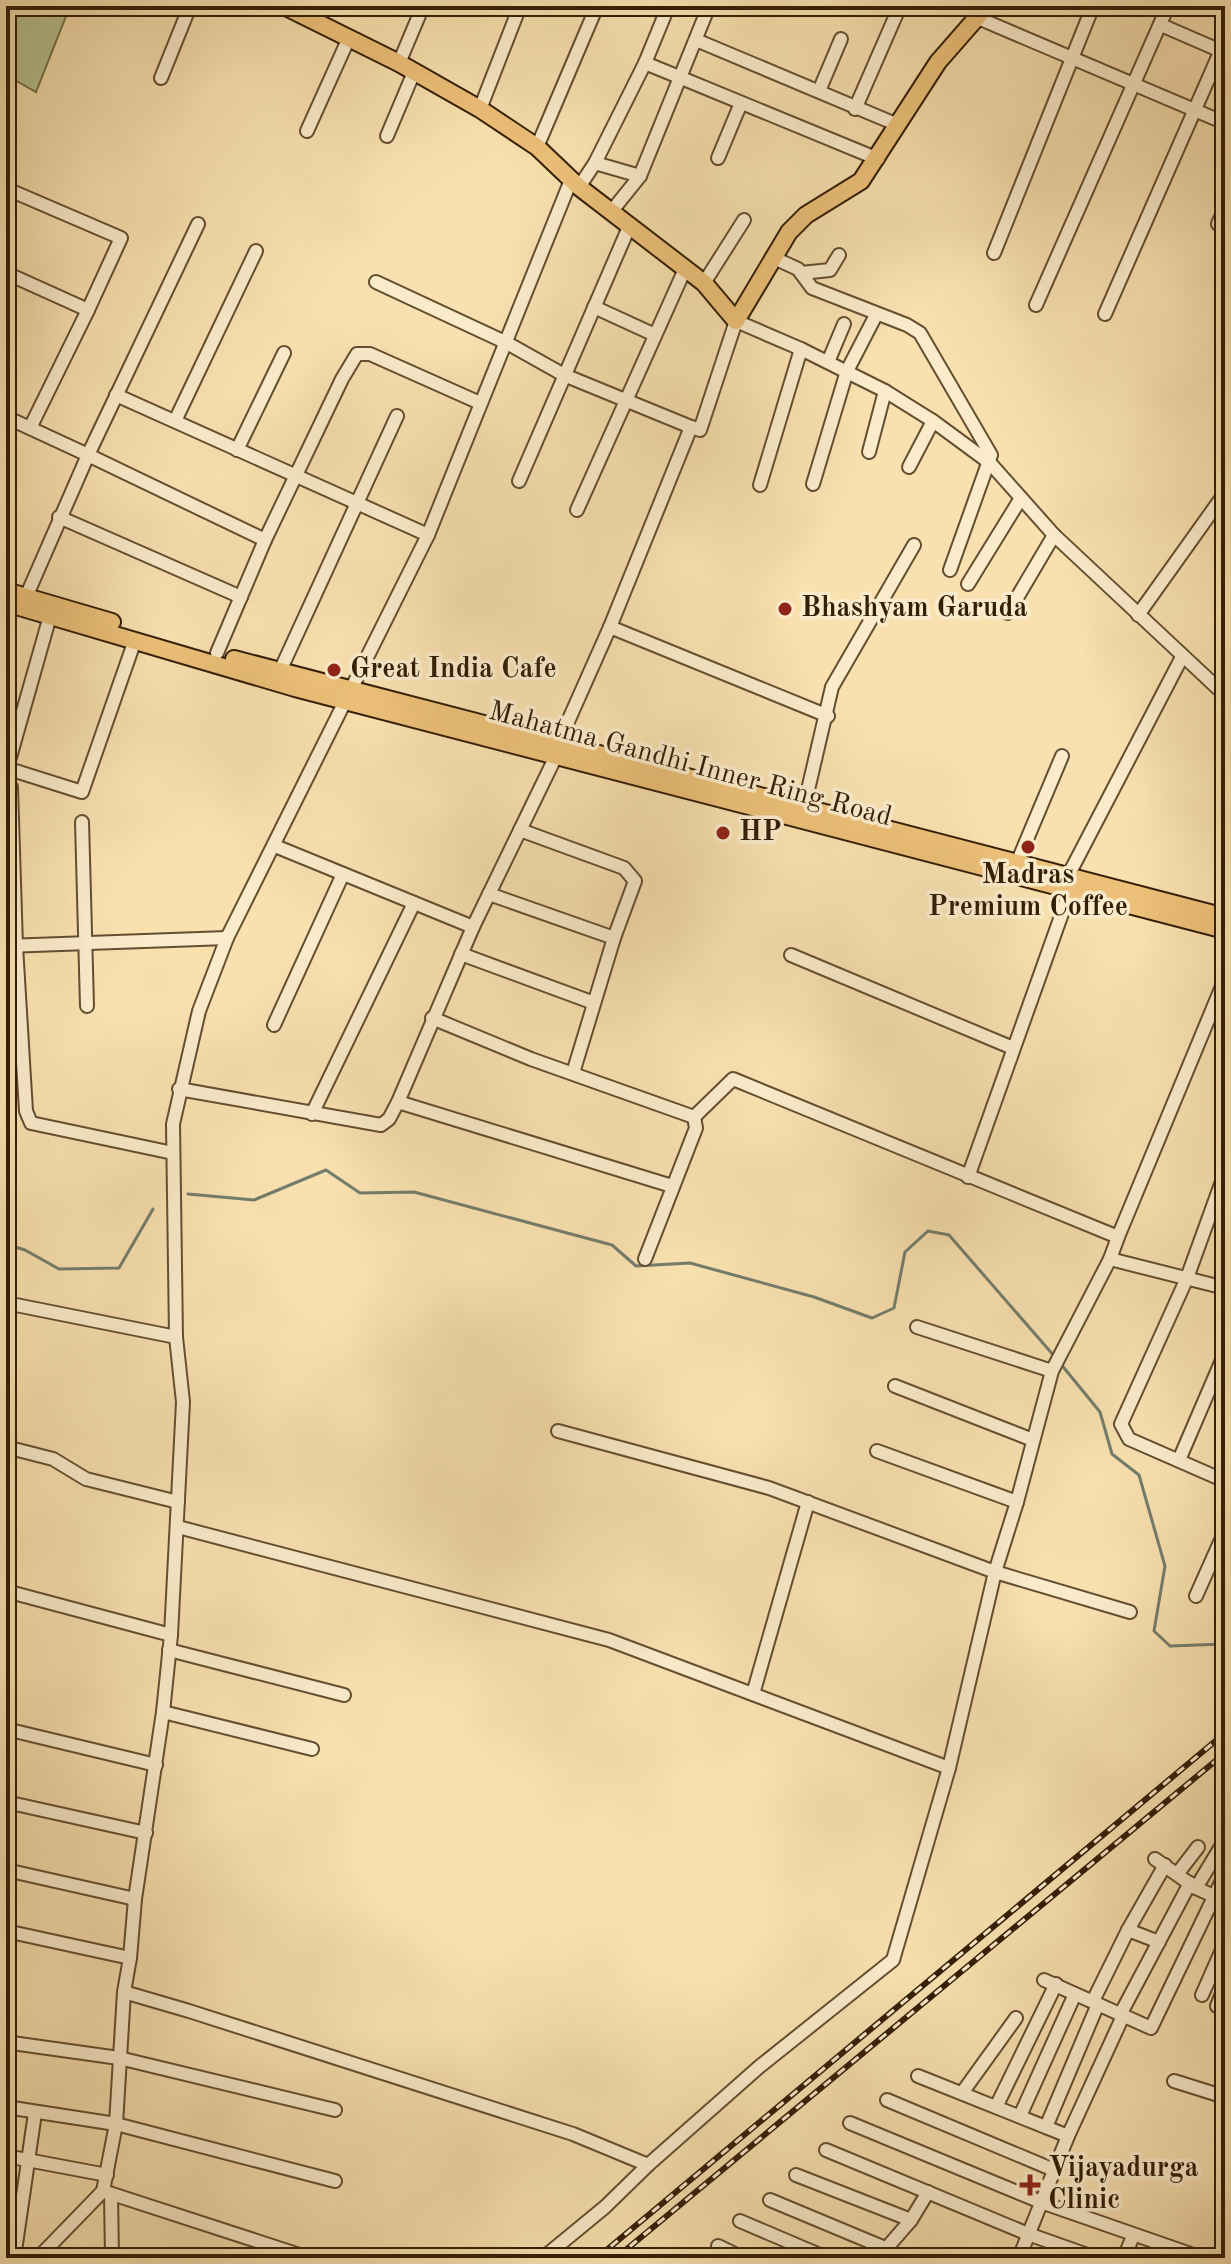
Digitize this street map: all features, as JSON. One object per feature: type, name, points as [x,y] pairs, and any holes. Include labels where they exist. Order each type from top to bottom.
[{"type":"main road","points":[[284,6],[399,63],[480,109],[537,147],[575,184],[704,283],[736,321],[796,223],[861,181],[938,62],[982,12]]},
{"type":"main road","name":"Mahatma Gandhi Inner Ring Road","points":[[6,591],[280,671],[347,696]]},
{"type":"main road","name":"Mahatma Gandhi Inner Ring Road","points":[[6,603],[135,640],[1069,884],[1225,930]]},
{"type":"main road","name":"Mahatma Gandhi Inner Ring Road","points":[[557,750],[804,807],[1017,863],[1069,884],[1225,917]]},
{"type":"street","points":[[161,78],[190,6]]},
{"type":"street","points":[[399,63],[423,6]]},
{"type":"street","points":[[480,109],[520,6]]},
{"type":"street","points":[[537,147],[597,6]]},
{"type":"street","points":[[611,212],[640,176],[709,6]]},
{"type":"street","points":[[855,109],[900,6]]},
{"type":"street","points":[[994,253],[1093,6]]},
{"type":"street","points":[[1036,305],[1168,6]]},
{"type":"street","points":[[112,2258],[107,2175],[116,2124],[124,1992],[135,1899],[163,1712],[178,1527],[183,1402],[176,1337],[173,1124],[179,1089],[199,1011],[227,938],[428,535],[480,403],[575,184],[595,163],[645,63],[668,7]]},
{"type":"street","points":[[982,12],[1072,56],[1225,123]]},
{"type":"street","points":[[1105,314],[1223,46],[1161,25]]},
{"type":"street","points":[[819,91],[841,39]]},
{"type":"street","points":[[307,131],[348,40]]},
{"type":"street","points":[[696,40],[898,125]]},
{"type":"street","points":[[645,63],[878,159]]},
{"type":"street","points":[[387,136],[414,72]]},
{"type":"street","points":[[718,158],[741,103]]},
{"type":"street","points":[[595,163],[640,176]]},
{"type":"street","points":[[14,192],[121,238],[30,428]]},
{"type":"street","points":[[1218,224],[1225,208]]},
{"type":"street","points":[[704,283],[744,220]]},
{"type":"street","points":[[26,597],[59,517],[198,224]]},
{"type":"street","points":[[519,481],[629,227]]},
{"type":"street","points":[[175,421],[256,251]]},
{"type":"street","points":[[801,273],[830,270],[839,255]]},
{"type":"street","points":[[774,258],[793,266],[812,288],[915,328],[924,337],[991,455],[950,570]]},
{"type":"street","points":[[577,510],[685,269]]},
{"type":"street","points":[[6,273],[88,310]]},
{"type":"street","points":[[376,282],[507,343],[564,375],[700,430],[736,321],[847,371],[933,421],[990,463],[1054,535],[1225,695]]},
{"type":"street","points":[[594,307],[655,335]]},
{"type":"street","points":[[813,484],[847,371],[876,315]]},
{"type":"street","points":[[828,362],[844,324]]},
{"type":"street","points":[[760,485],[801,349]]},
{"type":"street","points":[[237,450],[284,353]]},
{"type":"street","points":[[217,653],[265,540],[357,354],[370,354],[480,403]]},
{"type":"street","points":[[869,452],[885,391]]},
{"type":"street","points":[[116,395],[428,535]]},
{"type":"street","points":[[280,671],[397,416]]},
{"type":"street","points":[[6,417],[265,540]]},
{"type":"street","points":[[909,467],[933,421]]},
{"type":"street","points":[[179,1089],[377,1126],[389,1119],[473,927],[557,750],[691,427]]},
{"type":"street","points":[[1138,615],[1225,493]]},
{"type":"street","points":[[968,584],[1021,498]]},
{"type":"street","points":[[59,517],[241,597]]},
{"type":"street","points":[[1008,613],[1054,535]]},
{"type":"street","points":[[804,807],[828,716],[832,687],[914,545]]},
{"type":"street","points":[[50,616],[6,768],[82,792],[135,640]]},
{"type":"street","points":[[610,627],[828,716]]},
{"type":"street","points":[[968,1177],[1069,884],[1182,657]]},
{"type":"street","points":[[1017,863],[1062,756]]},
{"type":"street","points":[[11,787],[11,946],[26,1111],[31,1123],[173,1153]]},
{"type":"street","points":[[82,822],[87,1006]]},
{"type":"street","points":[[520,830],[624,868],[635,881],[614,938],[573,1073]]},
{"type":"street","points":[[275,846],[473,927]]},
{"type":"street","points":[[274,1025],[343,874]]},
{"type":"street","points":[[489,894],[614,938]]},
{"type":"street","points":[[312,1114],[414,903]]},
{"type":"street","points":[[11,946],[227,938]]},
{"type":"street","points":[[461,954],[594,1003]]},
{"type":"street","points":[[791,955],[1013,1048]]},
{"type":"street","points":[[543,2258],[605,2207],[759,2067],[893,1960],[949,1768],[995,1572],[1056,1362],[1110,1259],[1225,979]]},
{"type":"street","points":[[432,1018],[694,1117]]},
{"type":"street","points":[[694,1117],[733,1079],[1118,1237]]},
{"type":"street","points":[[398,1102],[672,1186]]},
{"type":"street","points":[[645,1259],[696,1128],[694,1117]]},
{"type":"street","points":[[1225,1173],[1187,1278],[1121,1424],[1129,1439],[1225,1481]]},
{"type":"street","points":[[1110,1259],[1225,1288]]},
{"type":"street","points":[[6,1303],[176,1337]]},
{"type":"street","points":[[917,1327],[1056,1362]]},
{"type":"street","points":[[1179,1460],[1225,1353]]},
{"type":"street","points":[[895,1386],[1033,1440]]},
{"type":"street","points":[[558,1431],[769,1488],[995,1572],[1130,1612]]},
{"type":"street","points":[[6,1447],[53,1459],[86,1479],[178,1502]]},
{"type":"street","points":[[877,1451],[1017,1502]]},
{"type":"street","points":[[753,1694],[808,1502]]},
{"type":"street","points":[[178,1527],[609,1640],[949,1768]]},
{"type":"street","points":[[1196,1596],[1225,1531]]},
{"type":"street","points":[[6,1591],[171,1635]]},
{"type":"street","points":[[169,1650],[344,1695]]},
{"type":"street","points":[[163,1712],[312,1749]]},
{"type":"street","points":[[6,1729],[156,1765]]},
{"type":"street","points":[[6,1802],[146,1833]]},
{"type":"street","points":[[1019,2258],[1121,2015],[1159,1942],[1193,1885],[1225,1840]]},
{"type":"street","points":[[1178,1873],[1198,1847]]},
{"type":"street","points":[[1046,2127],[1095,2003],[1160,1862],[1193,1885],[1220,1898]]},
{"type":"street","points":[[6,1870],[135,1899]]},
{"type":"street","points":[[996,2107],[1050,1982],[1147,2028],[1154,2026],[1220,1898],[1225,1874]]},
{"type":"street","points":[[1128,1930],[1159,1942]]},
{"type":"street","points":[[6,1931],[130,1958]]},
{"type":"street","points":[[1202,1995],[1225,1943]]},
{"type":"street","points":[[1217,2006],[1225,1986]]},
{"type":"street","points":[[124,1992],[573,2134],[648,2165]]},
{"type":"street","points":[[1020,2116],[1075,1994]]},
{"type":"street","points":[[962,2093],[1016,2018]]},
{"type":"street","points":[[12,2043],[119,2058],[335,2110]]},
{"type":"street","points":[[918,2076],[1068,2136]]},
{"type":"street","points":[[1174,2081],[1225,2097]]},
{"type":"street","points":[[887,2100],[1054,2170]]},
{"type":"street","points":[[6,2107],[116,2124],[335,2181]]},
{"type":"street","points":[[6,2256],[13,2258],[35,2113]]},
{"type":"street","points":[[850,2123],[1041,2202],[1202,2258]]},
{"type":"street","points":[[826,2150],[1028,2234],[1096,2258]]},
{"type":"street","points":[[6,2156],[107,2175]]},
{"type":"street","points":[[796,2175],[911,2220]]},
{"type":"street","points":[[770,2200],[883,2255],[911,2220],[928,2192]]},
{"type":"street","points":[[46,2256],[107,2193]]},
{"type":"street","points":[[107,2193],[309,2258]]},
{"type":"street","points":[[6,2206],[20,2209]]},
{"type":"street","points":[[740,2221],[827,2258]]},
{"type":"street","points":[[1124,2258],[1133,2236]]},
{"type":"street","points":[[718,2246],[743,2258]]},
{"type":"green space","points":[[6,6],[70,6],[36,92],[6,75]]},
{"type":"waterway","points":[[188,1194],[254,1200],[326,1170],[360,1193],[414,1192],[612,1245],[636,1266],[690,1263],[814,1297],[872,1318],[894,1308],[905,1252],[928,1231],[949,1235],[1055,1357]]},
{"type":"waterway","points":[[6,1244],[25,1250],[59,1269],[119,1268],[153,1209]]},
{"type":"waterway","points":[[1060,1363],[1100,1412],[1112,1454],[1139,1475],[1165,1566],[1154,1631],[1170,1646],[1225,1644]]},
{"type":"railway","points":[[597,2258],[1225,1733]]},
{"type":"railway","points":[[616,2258],[1225,1753]]},
{"type":"place","name":"Bhashyam Garuda","points":[[785,609]]},
{"type":"place","name":"Great India Cafe","points":[[334,670]]},
{"type":"place","name":"HP","points":[[723,833]]},
{"type":"place","name":"Madras Premium Coffee","points":[[1028,847]]},
{"type":"place","name":"Vijayadurga Clinic","points":[[1030,2185]]}]
